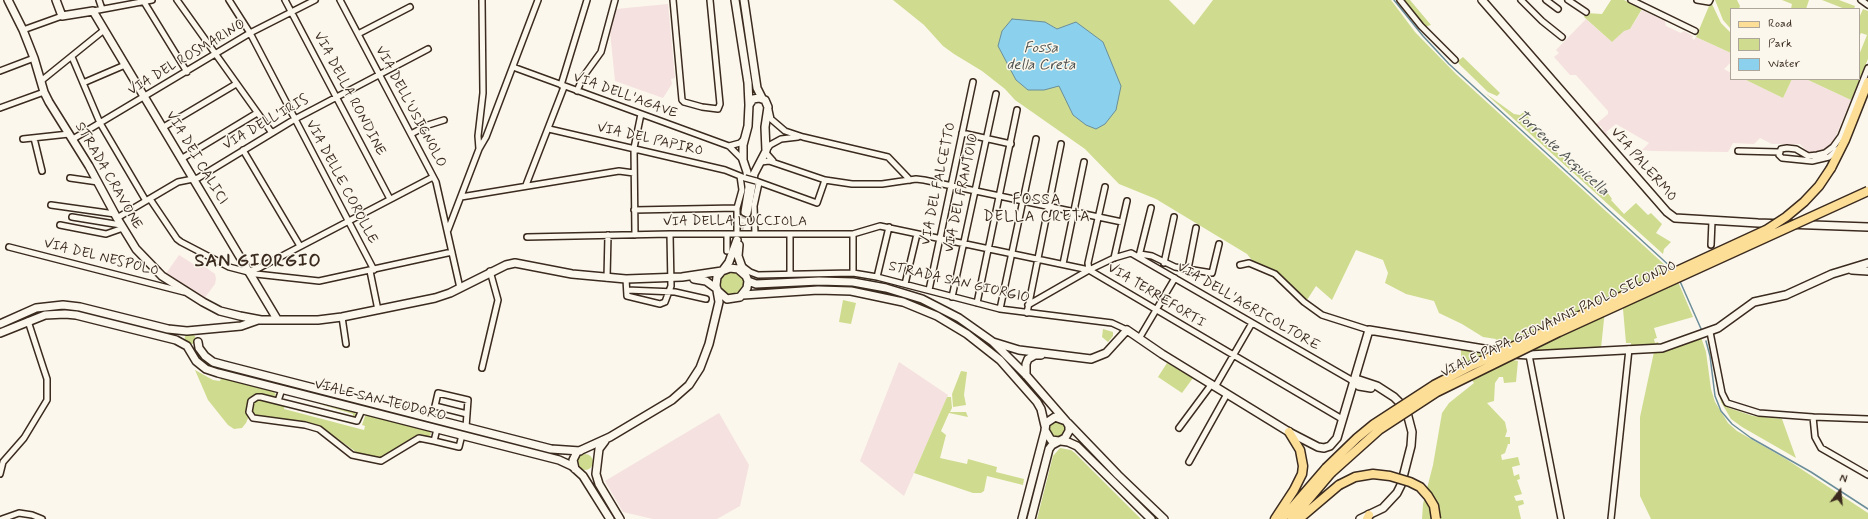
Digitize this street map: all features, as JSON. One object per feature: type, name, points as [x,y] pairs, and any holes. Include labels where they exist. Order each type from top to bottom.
[{"type":"main road","name":"STRADA CRAVONE","points":[[8,0],[23,30],[34,58],[44,92],[136,249],[162,276],[186,292],[220,310],[240,316]]},
{"type":"main road","points":[[56,0],[62,16],[93,11]]},
{"type":"main road","points":[[735,0],[748,83],[748,126],[742,149],[749,187],[746,212],[754,174],[766,151],[765,126],[768,107],[767,102],[762,98],[757,88],[744,0]]},
{"type":"main road","name":"VIA PALERMO","points":[[1483,0],[1667,212],[1680,220],[1868,227]]},
{"type":"main road","name":"VIA DEI CALICI","points":[[93,11],[249,271],[276,319]]},
{"type":"main road","points":[[1845,140],[1868,82]]},
{"type":"main road","points":[[749,105],[755,98],[762,98]]},
{"type":"main road","name":"VIALE PAPA GIOVANNI PAOLO SECONDO","points":[[1282,519],[1357,438],[1374,424],[1434,385],[1472,365],[1766,230],[1786,217],[1804,202],[1831,168],[1845,140]]},
{"type":"main road","points":[[744,161],[752,166],[760,163]]},
{"type":"main road","name":"VIALE PAPA GIOVANNI PAOLO SECONDO","points":[[1292,519],[1328,471],[1379,430],[1437,392],[1560,332],[1868,191]]},
{"type":"main road","points":[[738,238],[738,256],[748,281],[747,288],[743,295]]},
{"type":"main road","points":[[597,463],[590,472],[577,471],[573,459],[582,450],[610,437],[672,400],[689,385],[698,373],[707,353],[719,295],[717,277],[729,262],[738,238]]},
{"type":"main road","points":[[0,324],[36,308],[63,305],[80,306],[168,329],[190,331],[241,326],[261,320],[318,320],[342,317],[435,298],[460,288],[506,264],[521,263],[572,274],[626,279],[682,277],[734,268],[744,274]]},
{"type":"main road","points":[[1342,419],[1369,330],[1474,349],[1529,355],[1629,349],[1658,349],[1710,332],[1728,322],[1754,302],[1786,295],[1832,274],[1868,263]]},
{"type":"main road","points":[[1848,270],[1868,271]]},
{"type":"main road","points":[[682,277],[706,281],[719,295],[734,299],[743,295],[818,290],[852,291],[896,300],[937,316],[967,334],[1000,360],[1037,402],[1041,409],[1048,438],[1055,441],[1068,442],[1077,446],[1151,519]]},
{"type":"main road","points":[[748,281],[756,284],[836,281],[868,284],[922,299],[940,307],[972,326],[993,342],[1026,375],[1066,422],[1164,519]]},
{"type":"main road","points":[[0,333],[45,315],[76,315],[169,338],[185,345],[194,346],[201,334],[208,330]]},
{"type":"main road","points":[[241,326],[240,316],[261,320]]},
{"type":"main road","points":[[1026,375],[1026,364],[1028,360],[1035,355],[1095,358],[1106,353],[1127,330]]},
{"type":"main road","name":"STRADA SAN GIORGIO","points":[[1127,330],[1213,386],[1289,432],[1318,447],[1330,446],[1337,438],[1342,419]]},
{"type":"main road","points":[[190,331],[197,334],[199,348],[205,356],[213,362],[551,449],[582,450],[593,453],[597,463]]},
{"type":"main road","points":[[185,345],[182,336],[190,331]]},
{"type":"main road","points":[[993,342],[1019,350],[1048,355]]},
{"type":"main road","name":"VIALE SAN TEODORO","points":[[185,345],[196,361],[206,369],[565,462],[588,482],[610,519]]},
{"type":"main road","points":[[1358,365],[1362,376],[1369,386]]},
{"type":"main road","points":[[1353,381],[1359,386],[1369,386],[1394,397],[1403,405],[1412,432],[1411,446],[1401,485],[1388,504],[1368,517],[1360,519]]},
{"type":"main road","points":[[1347,400],[1356,391],[1369,386]]},
{"type":"main road","points":[[1022,519],[1045,428],[1052,418],[1059,417],[1066,422],[1068,434],[1060,441],[1052,445],[1047,455],[1031,519]]},
{"type":"main road","points":[[1275,519],[1294,490],[1302,474],[1303,466],[1300,450],[1289,432]]},
{"type":"main road","points":[[610,437],[600,446],[596,474],[599,484],[620,519]]},
{"type":"main road","points":[[1299,519],[1340,485],[1355,477],[1373,474],[1390,476],[1410,482],[1420,487],[1434,506],[1436,519]]},
{"type":"street","points":[[99,0],[102,9]]},
{"type":"street","points":[[93,11],[152,0]]},
{"type":"street","points":[[177,0],[272,133]]},
{"type":"street","name":"VIA DELLE COROLLE","points":[[229,0],[250,34],[348,220],[372,270],[378,310]]},
{"type":"street","name":"VIA DELLA RONDINE","points":[[285,0],[390,199]]},
{"type":"street","name":"VIA DEL ROSMARINO","points":[[71,136],[100,123],[215,54],[315,0]]},
{"type":"street","name":"VIA DELL'USIGNOLO","points":[[340,0],[433,177],[448,230],[460,288]]},
{"type":"street","points":[[479,149],[478,136],[483,93],[482,0]]},
{"type":"street","points":[[448,230],[479,149],[486,137],[538,0]]},
{"type":"street","points":[[526,185],[563,86],[586,0]]},
{"type":"street","points":[[577,91],[583,77],[601,52],[615,0]]},
{"type":"street","points":[[673,0],[682,100],[684,102],[702,107],[718,109],[720,104],[710,0]]},
{"type":"street","points":[[1400,0],[1421,26],[1455,60]]},
{"type":"street","points":[[1521,0],[1542,21],[1562,37]]},
{"type":"street","points":[[1546,0],[1558,9]]},
{"type":"street","points":[[1568,0],[1586,12]]},
{"type":"street","points":[[1631,0],[1695,31]]},
{"type":"street","points":[[1697,0],[1709,1]]},
{"type":"street","points":[[1862,0],[1868,4]]},
{"type":"street","points":[[144,2],[186,72]]},
{"type":"street","points":[[358,34],[410,7]]},
{"type":"street","points":[[23,30],[62,16]]},
{"type":"street","points":[[41,81],[104,30]]},
{"type":"street","name":"VIA DELL'IRIS","points":[[116,216],[148,200],[178,182],[198,178],[295,119],[428,48]]},
{"type":"street","points":[[72,57],[100,123],[148,200],[177,239],[229,267],[256,274],[319,280],[452,252]]},
{"type":"street","points":[[0,71],[34,58]]},
{"type":"street","points":[[83,83],[125,65]]},
{"type":"street","name":"VIA DELL'AGAVE","points":[[513,67],[728,146]]},
{"type":"street","points":[[1738,151],[1779,152],[1783,148],[1790,148],[1812,156],[1824,153],[1833,147],[1841,136],[1868,68]]},
{"type":"street","name":"VIA DEL FALCETTO","points":[[929,290],[973,82]]},
{"type":"street","points":[[162,128],[236,84]]},
{"type":"street","points":[[0,108],[44,92]]},
{"type":"street","name":"VIA DEL FRANTOIO","points":[[952,297],[996,94]]},
{"type":"street","points":[[768,107],[771,119],[788,132],[803,137],[888,157],[910,180]]},
{"type":"street","points":[[976,303],[1000,196],[1017,110]]},
{"type":"street","points":[[181,159],[257,113]]},
{"type":"street","points":[[635,235],[634,148],[640,114]]},
{"type":"street","points":[[411,134],[428,125],[444,120]]},
{"type":"street","name":"VIA DEL PAPIRO","points":[[548,129],[725,170],[758,182]]},
{"type":"street","points":[[962,133],[1011,144]]},
{"type":"street","points":[[23,139],[71,136]]},
{"type":"street","points":[[774,162],[769,158],[766,151],[773,142],[781,138],[803,137]]},
{"type":"street","points":[[34,138],[42,171]]},
{"type":"street","points":[[728,146],[740,143],[744,138]]},
{"type":"street","points":[[1000,309],[1036,139]]},
{"type":"street","points":[[1779,152],[1782,158],[1818,161],[1834,154],[1845,140]]},
{"type":"street","points":[[1027,313],[1061,144]]},
{"type":"street","points":[[728,146],[744,161]]},
{"type":"street","points":[[243,150],[300,246]]},
{"type":"street","points":[[760,163],[767,160],[825,180],[852,184],[882,184],[910,180],[924,180],[1122,222]]},
{"type":"street","points":[[1063,264],[1084,162]]},
{"type":"street","points":[[899,169],[902,181]]},
{"type":"street","points":[[461,197],[526,185],[619,171],[634,173]]},
{"type":"street","points":[[249,271],[259,268],[348,220],[433,177]]},
{"type":"street","points":[[738,238],[737,208],[742,190],[743,177]]},
{"type":"street","points":[[70,178],[98,182]]},
{"type":"street","points":[[755,234],[754,206],[758,182],[817,203],[825,180]]},
{"type":"street","points":[[1089,270],[1088,263],[1105,187]]},
{"type":"street","points":[[1028,305],[1089,270],[1114,258],[1127,201]]},
{"type":"street","points":[[51,205],[116,216]]},
{"type":"street","points":[[634,210],[737,208]]},
{"type":"street","points":[[1151,208],[1140,256],[1152,256],[1164,263],[1212,273],[1218,244]]},
{"type":"street","points":[[72,217],[122,226]]},
{"type":"street","points":[[1164,263],[1174,217]]},
{"type":"street","points":[[1711,245],[1712,221]]},
{"type":"street","points":[[60,225],[106,234],[122,226]]},
{"type":"street","name":"VIA DELLA LUCCIOLA","points":[[527,237],[727,234],[738,238],[755,234],[853,234],[862,232],[874,226],[889,227],[940,239]]},
{"type":"street","points":[[877,277],[889,227]]},
{"type":"street","points":[[1188,269],[1196,228]]},
{"type":"street","points":[[626,279],[627,296],[660,304],[667,300],[670,291],[671,278],[670,234]]},
{"type":"street","points":[[727,234],[728,251]]},
{"type":"street","points":[[790,234],[790,274]]},
{"type":"street","points":[[853,234],[853,273]]},
{"type":"street","points":[[905,284],[917,234]]},
{"type":"street","points":[[607,278],[608,235]]},
{"type":"street","name":"VIA TERREFORTI","points":[[940,239],[1089,270],[1342,419]]},
{"type":"street","name":"VIA DEL NESPOLO","points":[[9,247],[186,292]]},
{"type":"street","name":"VIA DELL'AGRICOLTORE","points":[[1114,258],[1131,253],[1140,256],[1175,278],[1353,381]]},
{"type":"street","points":[[1240,265],[1249,263],[1275,274],[1304,302],[1322,315],[1369,330]]},
{"type":"street","points":[[742,265],[750,272],[758,275]]},
{"type":"street","points":[[482,368],[498,300],[490,271]]},
{"type":"street","name":"STRADA SAN GIORGIO","points":[[744,274],[853,273],[877,277],[1000,309],[1112,323],[1127,330]]},
{"type":"street","points":[[1140,338],[1175,278]]},
{"type":"street","points":[[627,290],[670,291],[706,299]]},
{"type":"street","points":[[342,317],[346,344]]},
{"type":"street","points":[[0,474],[3,462],[24,438],[47,400],[44,370],[28,322]]},
{"type":"street","points":[[1179,428],[1213,386],[1252,323]]},
{"type":"street","points":[[1710,332],[1722,393],[1727,403],[1758,413],[1868,419]]},
{"type":"street","points":[[1611,519],[1629,349]]},
{"type":"street","points":[[1529,355],[1561,519]]},
{"type":"street","points":[[278,401],[282,389]]},
{"type":"street","points":[[466,427],[467,414],[468,400],[438,393],[435,406],[467,414]]},
{"type":"street","points":[[1188,462],[1227,394]]},
{"type":"street","points":[[362,410],[357,421],[257,397],[251,401],[249,412],[253,418],[304,425],[319,429],[352,455],[381,461],[419,438],[459,446],[462,436]]},
{"type":"street","points":[[1812,417],[1815,437],[1821,448],[1868,475]]},
{"type":"street","points":[[434,441],[437,429]]},
{"type":"street","points":[[2,519],[19,514],[34,515],[42,519]]},
{"type":"shaded area","points":[[668,4],[675,78],[671,79],[672,84],[663,98],[615,81],[610,31],[616,9]]},
{"type":"shaded area","points":[[1642,10],[1665,21],[1666,26],[1681,33],[1684,31],[1693,36],[1692,38],[1694,40],[1696,37],[1730,53],[1730,63],[1724,69],[1730,72],[1730,80],[1746,80],[1783,98],[1792,80],[1808,80],[1851,100],[1833,143],[1828,148],[1814,153],[1809,153],[1800,144],[1772,144],[1760,138],[1754,144],[1733,143],[1728,152],[1652,151],[1642,150],[1649,143],[1616,124],[1606,132],[1608,134],[1605,136],[1602,132],[1603,130],[1601,126],[1597,127],[1595,125],[1608,114],[1608,111],[1576,75],[1570,75],[1554,57],[1559,53],[1556,50],[1586,19],[1612,42],[1624,30],[1630,29]]},
{"type":"shaded area","points":[[179,255],[198,267],[201,264],[215,274],[215,284],[203,300],[165,275]]},
{"type":"shaded area","points":[[899,362],[948,395],[904,496],[860,461]]},
{"type":"shaded area","points":[[719,413],[749,465],[740,506],[717,519],[653,519],[623,512],[605,481]]},
{"type":"green space","points":[[893,0],[1169,0],[1194,25],[1213,0],[1391,0],[1415,32],[1456,74],[1667,267],[1679,284],[1693,317],[1654,328],[1657,338],[1654,339],[1655,343],[1658,342],[1659,345],[1631,346],[1631,343],[1626,343],[1623,309],[1605,310],[1601,348],[1521,352],[1494,349],[1496,339],[1483,337],[1462,324],[1439,313],[1434,301],[1406,294],[1385,283],[1388,273],[1383,260],[1356,250],[1332,300],[1316,286],[1307,300],[1275,271],[1255,264],[1247,254],[1156,199],[1119,184],[1085,149],[1015,100],[1005,89],[982,71],[943,46],[924,25]]},
{"type":"green space","points":[[1402,0],[1410,0],[1431,25],[1424,27]]},
{"type":"green space","points":[[1611,0],[1624,0],[1642,9],[1630,29],[1624,31],[1612,42],[1584,17],[1586,13],[1602,14]]},
{"type":"green space","points":[[1715,0],[1737,0],[1740,6],[1739,8],[1730,8],[1730,28],[1723,20]]},
{"type":"green space","points":[[1782,0],[1809,0],[1806,8],[1791,8],[1792,4]]},
{"type":"green space","points":[[1822,0],[1839,0],[1855,6],[1854,8],[1842,8]]},
{"type":"green space","points":[[1712,4],[1721,23],[1730,32],[1730,53],[1696,37],[1709,6]]},
{"type":"green space","points":[[1863,9],[1868,11],[1868,59],[1860,78],[1860,52],[1867,35],[1861,33],[1860,35],[1860,16]]},
{"type":"green space","points":[[1463,57],[1500,93],[1497,96],[1488,92],[1459,64],[1458,61]]},
{"type":"green space","points":[[1746,80],[1792,80],[1783,98]]},
{"type":"green space","points":[[1808,80],[1859,80],[1851,100]]},
{"type":"green space","points":[[1485,93],[1514,114],[1520,115],[1525,111],[1542,142],[1552,148],[1582,174],[1585,172],[1605,189],[1612,199],[1611,200],[1624,214],[1636,203],[1648,215],[1651,213],[1662,224],[1656,233],[1671,242],[1664,249],[1663,254]]},
{"type":"green space","points":[[732,271],[741,274],[744,283],[741,292],[732,295],[723,292],[720,283],[723,274]]},
{"type":"green space","points":[[813,284],[847,285],[870,288],[930,306],[952,317],[990,343],[1011,363],[1032,388],[1030,389],[1000,357],[973,335],[896,297],[858,289],[822,287],[760,290],[757,288]]},
{"type":"green space","points":[[843,300],[856,303],[851,324],[839,322]]},
{"type":"green space","points":[[73,308],[174,334],[172,336],[68,311],[40,314],[0,330],[0,327],[33,312],[46,309]]},
{"type":"green space","points":[[1103,329],[1113,332],[1113,336],[1108,342],[1102,337]]},
{"type":"green space","points":[[188,334],[192,334],[194,335],[194,343],[188,344],[185,341],[185,337]]},
{"type":"green space","points":[[1701,337],[1706,352],[1711,389],[1715,402],[1728,423],[1737,431],[1786,459],[1868,513],[1868,519],[1651,519],[1640,496],[1640,417],[1654,352]]},
{"type":"green space","points":[[1461,350],[1518,361],[1516,382],[1504,383],[1503,377],[1499,377],[1495,383],[1494,401],[1487,403],[1505,422],[1507,431],[1505,437],[1510,437],[1510,444],[1508,444],[1505,453],[1501,455],[1502,460],[1518,457],[1520,465],[1512,467],[1514,476],[1519,474],[1520,479],[1517,480],[1522,494],[1514,496],[1516,501],[1523,500],[1524,504],[1518,506],[1521,519],[1422,519],[1423,504],[1433,465],[1442,413],[1449,403],[1474,383],[1461,364]]},
{"type":"green space","points":[[196,351],[213,365],[223,369],[546,450],[547,452],[545,453],[223,371],[205,363],[195,353]]},
{"type":"green space","points":[[1167,363],[1193,378],[1182,393],[1158,377]]},
{"type":"green space","points":[[195,370],[213,380],[220,381],[221,378],[274,392],[276,395],[273,397],[260,394],[251,398],[247,406],[248,418],[246,423],[242,428],[234,429],[228,425],[208,400]]},
{"type":"green space","points":[[961,371],[967,372],[964,395],[966,405],[953,407],[952,394]]},
{"type":"green space","points":[[1719,392],[1725,405],[1729,408],[1753,416],[1782,419],[1796,458],[1742,427],[1731,419],[1721,402]]},
{"type":"green space","points":[[947,397],[951,397],[952,408],[950,412],[966,412],[968,417],[949,413],[941,431],[946,435],[940,458],[967,464],[968,459],[997,467],[996,472],[1024,479],[1023,485],[987,476],[984,491],[981,493],[973,493],[914,473]]},
{"type":"green space","points":[[261,399],[285,405],[284,409],[364,430],[365,426],[362,425],[365,416],[367,415],[430,431],[431,434],[429,437],[419,434],[380,458],[359,454],[328,432],[318,427],[304,423],[255,415],[251,410],[253,402]]},
{"type":"green space","points":[[319,404],[355,412],[355,418],[353,417],[353,414]]},
{"type":"green space","points":[[1054,422],[1060,422],[1065,427],[1063,436],[1060,438],[1054,438],[1049,433],[1049,427]]},
{"type":"green space","points":[[1045,444],[1046,446],[1028,519],[1025,519]]},
{"type":"green space","points":[[1084,446],[1160,519],[1156,519],[1140,505],[1083,447]]},
{"type":"green space","points":[[1060,448],[1071,450],[1075,453],[1141,519],[1037,519],[1053,456]]},
{"type":"green space","points":[[582,454],[588,454],[593,459],[591,468],[588,470],[582,470],[577,465],[577,459]]},
{"type":"green space","points":[[597,487],[616,519],[613,519],[595,489]]},
{"type":"water","name":"Fossa della Creta","points":[[1012,19],[1045,22],[1057,29],[1076,22],[1103,42],[1121,86],[1116,110],[1105,124],[1096,129],[1086,125],[1073,115],[1059,86],[1044,90],[1028,90],[1016,80],[998,46],[1002,31]]},
{"type":"waterway","name":"Torrente Acquicella","points":[[1394,0],[1423,36],[1449,64],[1673,269]]},
{"type":"waterway","name":"Torrente Acquicella","points":[[1679,279],[1702,331]]},
{"type":"waterway","name":"Torrente Acquicella","points":[[1706,341],[1710,356],[1715,396],[1721,411],[1732,424],[1751,438],[1811,472],[1868,509]]},
{"type":"tunnel","points":[[737,239],[745,212]]},
{"type":"district","name":"FOSSA DELLA CRETA","points":[[1037,210]]},
{"type":"district","name":"SAN GIORGIO","points":[[258,262]]}]
